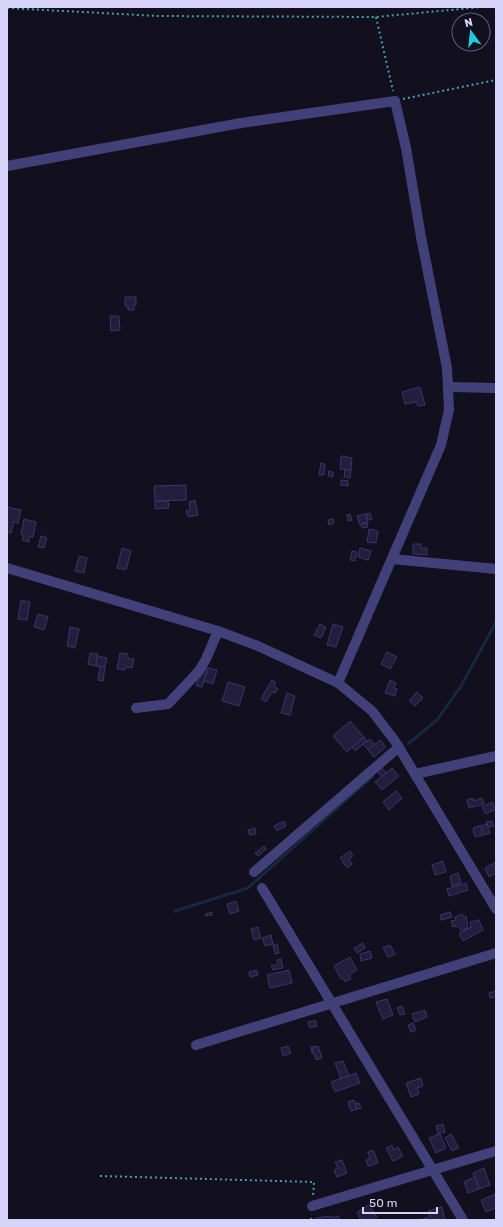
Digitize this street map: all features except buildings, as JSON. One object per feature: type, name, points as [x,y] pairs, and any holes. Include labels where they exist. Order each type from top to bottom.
[{"type":"street","points":[[7,166],[241,123],[395,101],[406,148],[421,237],[448,368],[450,387],[449,410],[441,445],[338,683]]},
{"type":"street","points":[[450,387],[496,388]]},
{"type":"street","points":[[392,559],[496,569]]},
{"type":"street","points":[[7,568],[218,631],[258,646],[338,683],[372,710],[399,747],[496,908]]},
{"type":"street","points":[[136,708],[168,704],[199,671],[218,631]]},
{"type":"street","points":[[254,872],[399,747]]},
{"type":"street","points":[[415,774],[496,756]]},
{"type":"street","points":[[262,888],[463,1220]]},
{"type":"street","points":[[196,1045],[496,953]]},
{"type":"street","points":[[312,1206],[496,1151]]},
{"type":"path","points":[[7,8],[158,16],[376,16],[482,7]]},
{"type":"path","points":[[376,16],[395,101],[496,80]]},
{"type":"path","points":[[100,1176],[314,1182]]},
{"type":"waterway","points":[[408,744],[437,720],[461,686],[496,622]]},
{"type":"waterway","points":[[175,911],[248,888],[373,776]]}]
